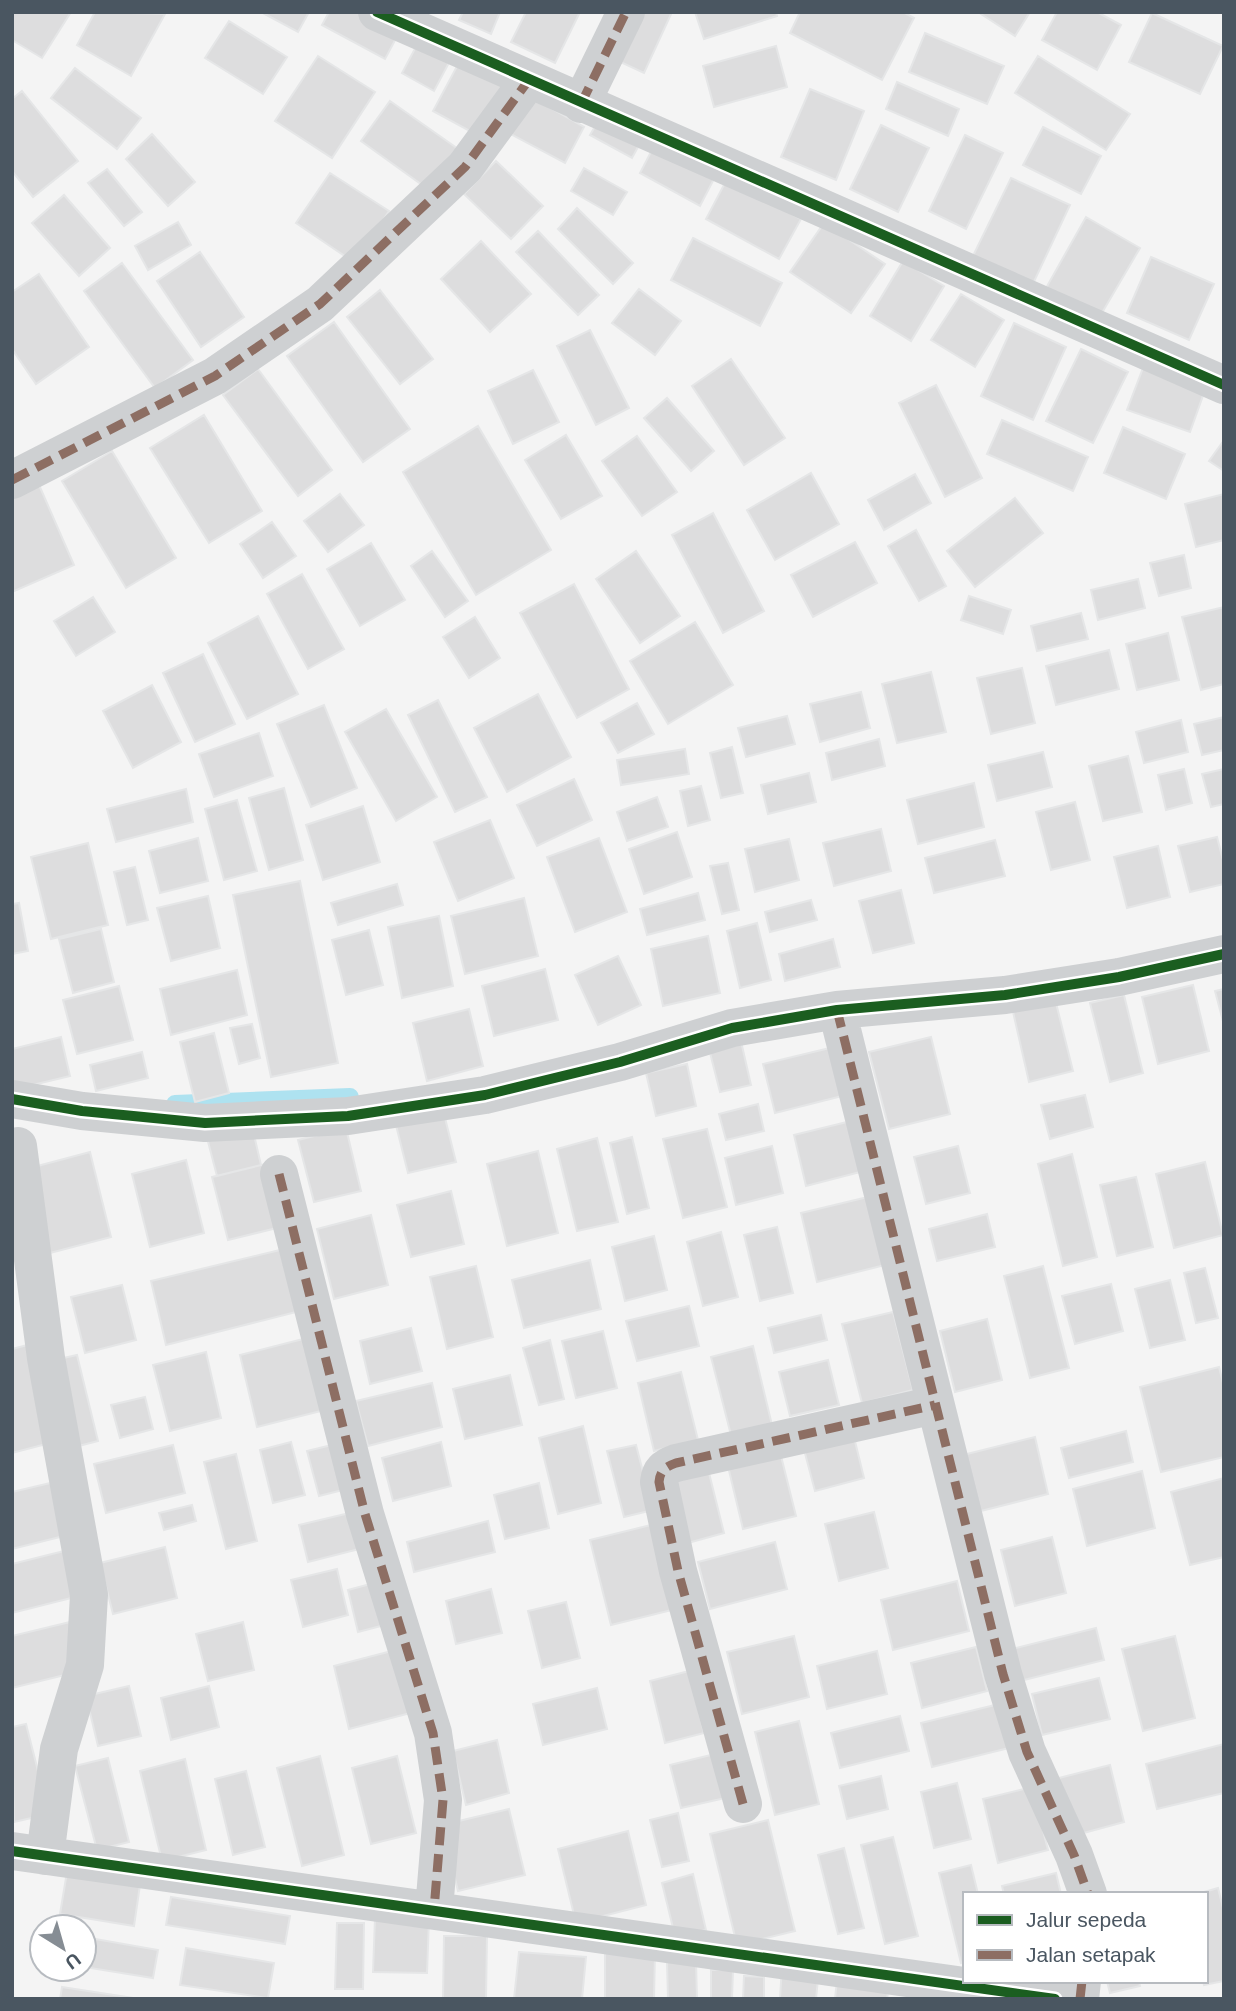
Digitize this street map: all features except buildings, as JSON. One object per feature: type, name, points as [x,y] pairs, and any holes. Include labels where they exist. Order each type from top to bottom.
[{"type":"street","points":[[377,12],[528,81],[1224,385]]},
{"type":"street","points":[[581,104],[626,12]]},
{"type":"street","points":[[12,480],[215,376],[320,304],[465,167],[528,81]]},
{"type":"street","points":[[12,1099],[82,1111],[205,1123],[348,1116],[485,1095],[620,1062],[732,1028],[837,1010],[1005,995],[1119,977],[1224,954]]},
{"type":"street","points":[[837,1010],[1003,1674],[1027,1752],[1074,1855],[1087,1892]]},
{"type":"street","points":[[18,1146],[46,1358],[89,1595],[85,1665],[29,1854],[1055,1999]]},
{"type":"street","points":[[279,1174],[365,1514],[433,1733],[443,1800],[434,1910]]},
{"type":"street","points":[[743,1804],[678,1571],[659,1482],[660,1475],[666,1467],[688,1460],[934,1405]]},
{"type":"waterway","points":[[175,1104],[350,1097]]},
{"type":"marked path","points":[[581,104],[626,12]]},
{"type":"marked path","points":[[12,480],[215,376],[320,304],[465,167],[528,81]]},
{"type":"marked path","points":[[837,1010],[1003,1674],[1027,1752],[1074,1855],[1087,1892]]},
{"type":"marked path","points":[[279,1174],[365,1514],[433,1733],[443,1800],[434,1910]]},
{"type":"marked path","points":[[743,1804],[678,1571],[659,1482],[662,1472],[676,1463],[935,1405]]},
{"type":"marked path","points":[[1080,1999],[1082,1983]]},
{"type":"cycle path","points":[[377,12],[1224,385]]},
{"type":"cycle path","points":[[12,1099],[82,1111],[205,1123],[348,1116],[485,1095],[620,1062],[732,1028],[837,1010],[1005,995],[1119,977],[1224,954]]},
{"type":"cycle path","points":[[12,1851],[1055,1999]]}]
